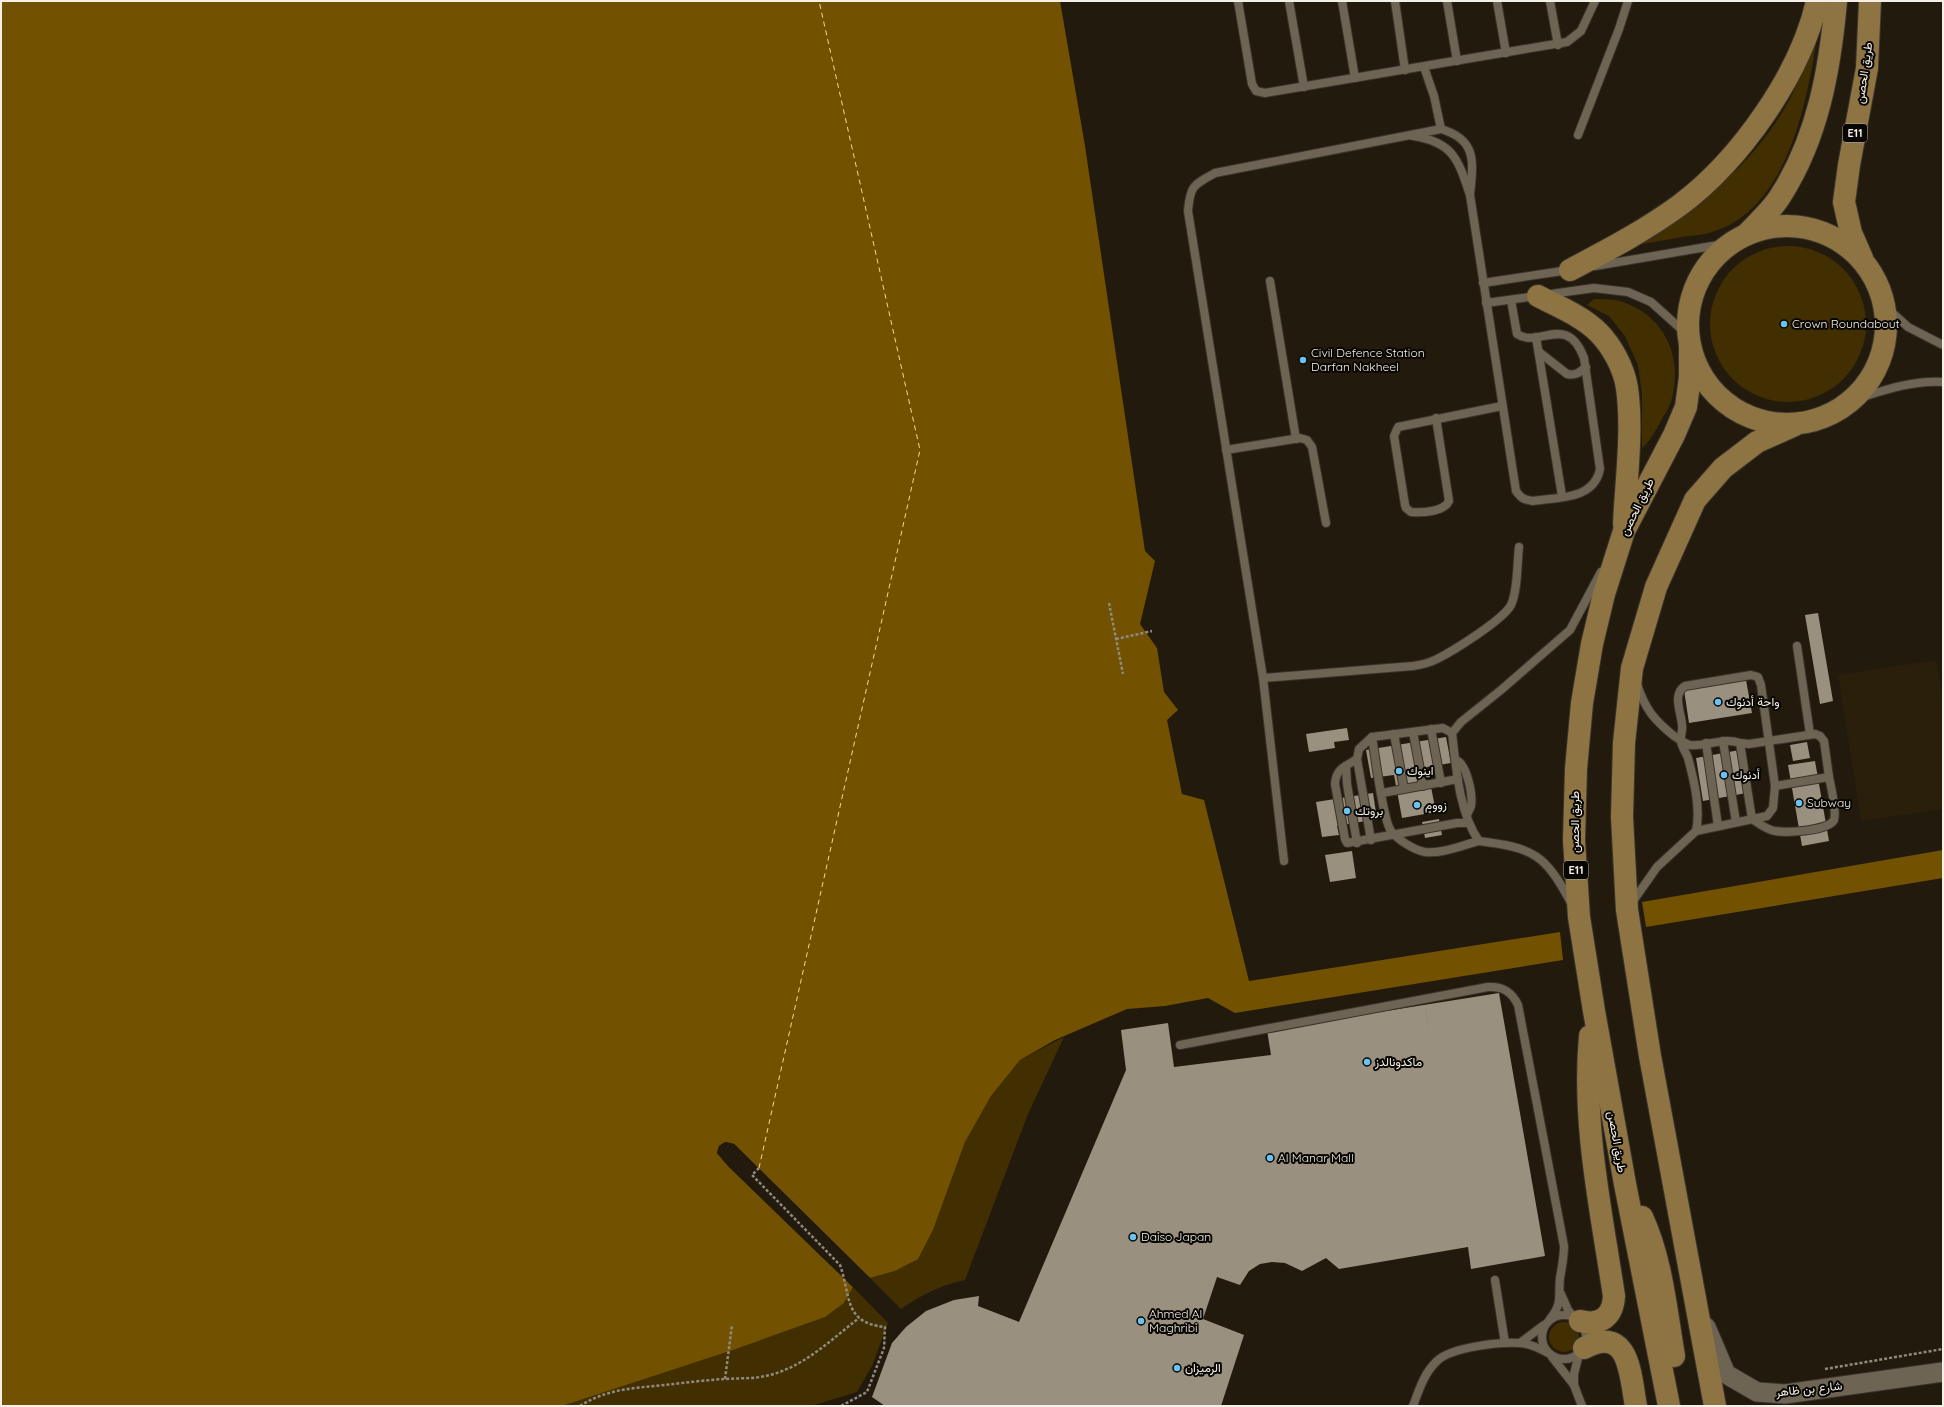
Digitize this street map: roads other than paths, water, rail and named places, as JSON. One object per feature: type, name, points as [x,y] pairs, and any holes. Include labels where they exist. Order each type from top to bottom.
[{"type":"main road","points":[[1570,270],[1630,237],[1681,205],[1725,164],[1763,118],[1793,66],[1817,1]]},
{"type":"main road","points":[[1738,239],[1780,197],[1804,154],[1819,105],[1831,48],[1836,1]]},
{"type":"main road","name":"طريق الحصن","points":[[1863,261],[1851,232],[1844,202],[1849,165],[1867,68],[1870,1]]},
{"type":"main road","points":[[1715,1406],[1650,1056],[1627,910],[1622,817],[1624,743],[1632,668],[1656,587],[1695,500],[1723,468],[1757,442],[1795,425],[1826,417],[1853,400],[1874,375],[1885,344],[1887,308],[1878,285],[1863,261],[1839,240],[1810,228],[1778,226],[1738,239]]},
{"type":"main road","name":"طريق الحصن","points":[[1669,1406],[1625,1184],[1578,917],[1574,840],[1576,769],[1582,703],[1592,644],[1604,594],[1624,531],[1674,436],[1686,407],[1690,378],[1690,306],[1698,282],[1711,262],[1738,239]]},
{"type":"main road","points":[[1538,296],[1573,314],[1598,331],[1616,355],[1627,386],[1628,402],[1624,531]]},
{"type":"main road","points":[[1690,341],[1695,361],[1711,388],[1734,409],[1764,422],[1795,425]]},
{"type":"main road","points":[[1577,1319],[1589,1323],[1599,1322],[1608,1316],[1614,1305],[1588,1105],[1588,1053],[1594,1011]]},
{"type":"main road","points":[[1625,1184],[1645,1224],[1656,1259],[1683,1406]]},
{"type":"main road","points":[[1581,1351],[1601,1341],[1617,1345],[1624,1352],[1628,1362],[1636,1406]]},
{"type":"street","name":"شارع بن ظاهر","points":[[1698,1308],[1726,1374],[1757,1392],[1785,1394],[1943,1372]]},
{"type":"lane","points":[[1238,1],[1253,88],[1256,91],[1265,93],[1567,42],[1581,31],[1595,1]]},
{"type":"lane","points":[[1289,1],[1304,87]]},
{"type":"lane","points":[[1342,1],[1355,78]]},
{"type":"lane","points":[[1394,1],[1405,70]]},
{"type":"lane","points":[[1447,1],[1457,61]]},
{"type":"lane","points":[[1497,1],[1506,53]]},
{"type":"lane","points":[[1550,1],[1558,44]]},
{"type":"lane","points":[[1578,135],[1619,29],[1628,1]]},
{"type":"lane","points":[[1424,67],[1434,96],[1441,129]]},
{"type":"lane","points":[[1284,861],[1263,678],[1188,211],[1189,198],[1194,186],[1215,173],[1410,136],[1428,130],[1441,129],[1454,133],[1464,141],[1471,153],[1473,166],[1470,195]]},
{"type":"lane","points":[[1410,136],[1424,138],[1438,143],[1450,151],[1459,163],[1470,195],[1502,406],[1515,484],[1520,497],[1532,501],[1576,494],[1590,488],[1595,483],[1600,469],[1586,367],[1581,349],[1576,342],[1560,334],[1536,337],[1522,337],[1517,334],[1511,300]]},
{"type":"lane","points":[[1483,283],[1570,270],[1738,239]]},
{"type":"lane","points":[[1270,281],[1296,439]]},
{"type":"lane","points":[[1486,303],[1594,288],[1628,292],[1651,302],[1690,341]]},
{"type":"lane","points":[[1887,308],[1908,327],[1943,345]]},
{"type":"lane","points":[[1536,337],[1562,496]]},
{"type":"lane","points":[[1539,352],[1572,375],[1586,367]]},
{"type":"lane","points":[[1853,400],[1886,389],[1915,383],[1943,382]]},
{"type":"lane","points":[[1436,418],[1449,501],[1447,505],[1441,509],[1411,512],[1406,508],[1405,504],[1394,432],[1401,425],[1436,418],[1502,406]]},
{"type":"lane","points":[[1226,450],[1304,438],[1310,443],[1326,523]]},
{"type":"lane","points":[[1479,841],[1468,819],[1458,779],[1452,733],[1461,722],[1501,690],[1570,630],[1624,531]]},
{"type":"lane","points":[[1263,678],[1413,666],[1436,660],[1504,614],[1511,604],[1514,593],[1519,547]]},
{"type":"lane","points":[[1797,646],[1810,734]]},
{"type":"lane","points":[[1632,668],[1641,697],[1656,722],[1681,741],[1690,745],[1730,740],[1749,744],[1810,734],[1820,736],[1824,740],[1835,814],[1833,821],[1828,826],[1790,833],[1771,830],[1752,819]]},
{"type":"lane","points":[[1627,910],[1657,866],[1696,831],[1767,816],[1773,808],[1775,786],[1761,685],[1758,677],[1750,675],[1685,686],[1679,689],[1677,696],[1682,727],[1681,741],[1689,763],[1697,804],[1698,818],[1696,831]]},
{"type":"lane","points":[[1371,840],[1357,759],[1360,749],[1372,737],[1443,728],[1452,733]]},
{"type":"lane","points":[[1431,729],[1441,782]]},
{"type":"lane","points":[[1413,732],[1423,786]]},
{"type":"lane","points":[[1394,734],[1404,789]]},
{"type":"lane","points":[[1372,737],[1388,822],[1396,835],[1412,847],[1424,852],[1435,852],[1479,841],[1512,845],[1538,856],[1558,879],[1578,917]]},
{"type":"lane","points":[[1723,741],[1736,822]]},
{"type":"lane","points":[[1706,743],[1718,826]]},
{"type":"lane","points":[[1740,743],[1752,819]]},
{"type":"lane","points":[[1357,759],[1338,771],[1335,777],[1345,839],[1347,843],[1357,843],[1457,823],[1468,819]]},
{"type":"lane","points":[[1456,760],[1460,762],[1465,769],[1471,799],[1468,819]]},
{"type":"lane","points":[[1346,766],[1347,784],[1357,843]]},
{"type":"lane","points":[[1775,786],[1829,776]]},
{"type":"lane","points":[[1382,794],[1458,779]]},
{"type":"lane","points":[[1180,1044],[1488,987],[1496,986],[1509,992],[1518,1005],[1563,1236],[1564,1257],[1558,1306],[1548,1321],[1542,1337],[1542,1344],[1574,1385],[1582,1406]]},
{"type":"lane","points":[[1495,1280],[1505,1343]]},
{"type":"lane","points":[[1560,1291],[1563,1301],[1586,1333],[1574,1374],[1574,1385]]},
{"type":"lane","points":[[1520,1343],[1548,1321],[1562,1315],[1577,1319]]},
{"type":"lane","points":[[1413,1406],[1424,1377],[1438,1360],[1458,1349],[1505,1343],[1520,1343],[1531,1345],[1558,1359],[1566,1359],[1581,1351]]},
{"type":"place","name":"Crown Roundabout","points":[[1784,324]]},
{"type":"place","name":"Civil Defence Station Darfan Nakheel","points":[[1303,360]]},
{"type":"place","name":"واحة أدنوك","points":[[1718,702]]},
{"type":"place","name":"اينوك","points":[[1399,771]]},
{"type":"place","name":"أدنوك","points":[[1724,775]]},
{"type":"place","name":"Subway","points":[[1799,803]]},
{"type":"place","name":"زووم","points":[[1417,805]]},
{"type":"place","name":"بروتك","points":[[1347,811]]},
{"type":"place","name":"ماكدونالدز","points":[[1367,1062]]},
{"type":"place","name":"Al Manar Mall","points":[[1270,1158]]},
{"type":"place","name":"Daiso Japan","points":[[1133,1237]]},
{"type":"place","name":"Ahmed Al Maghribi","points":[[1141,1321]]},
{"type":"place","name":"الرميزان","points":[[1177,1368]]}]
